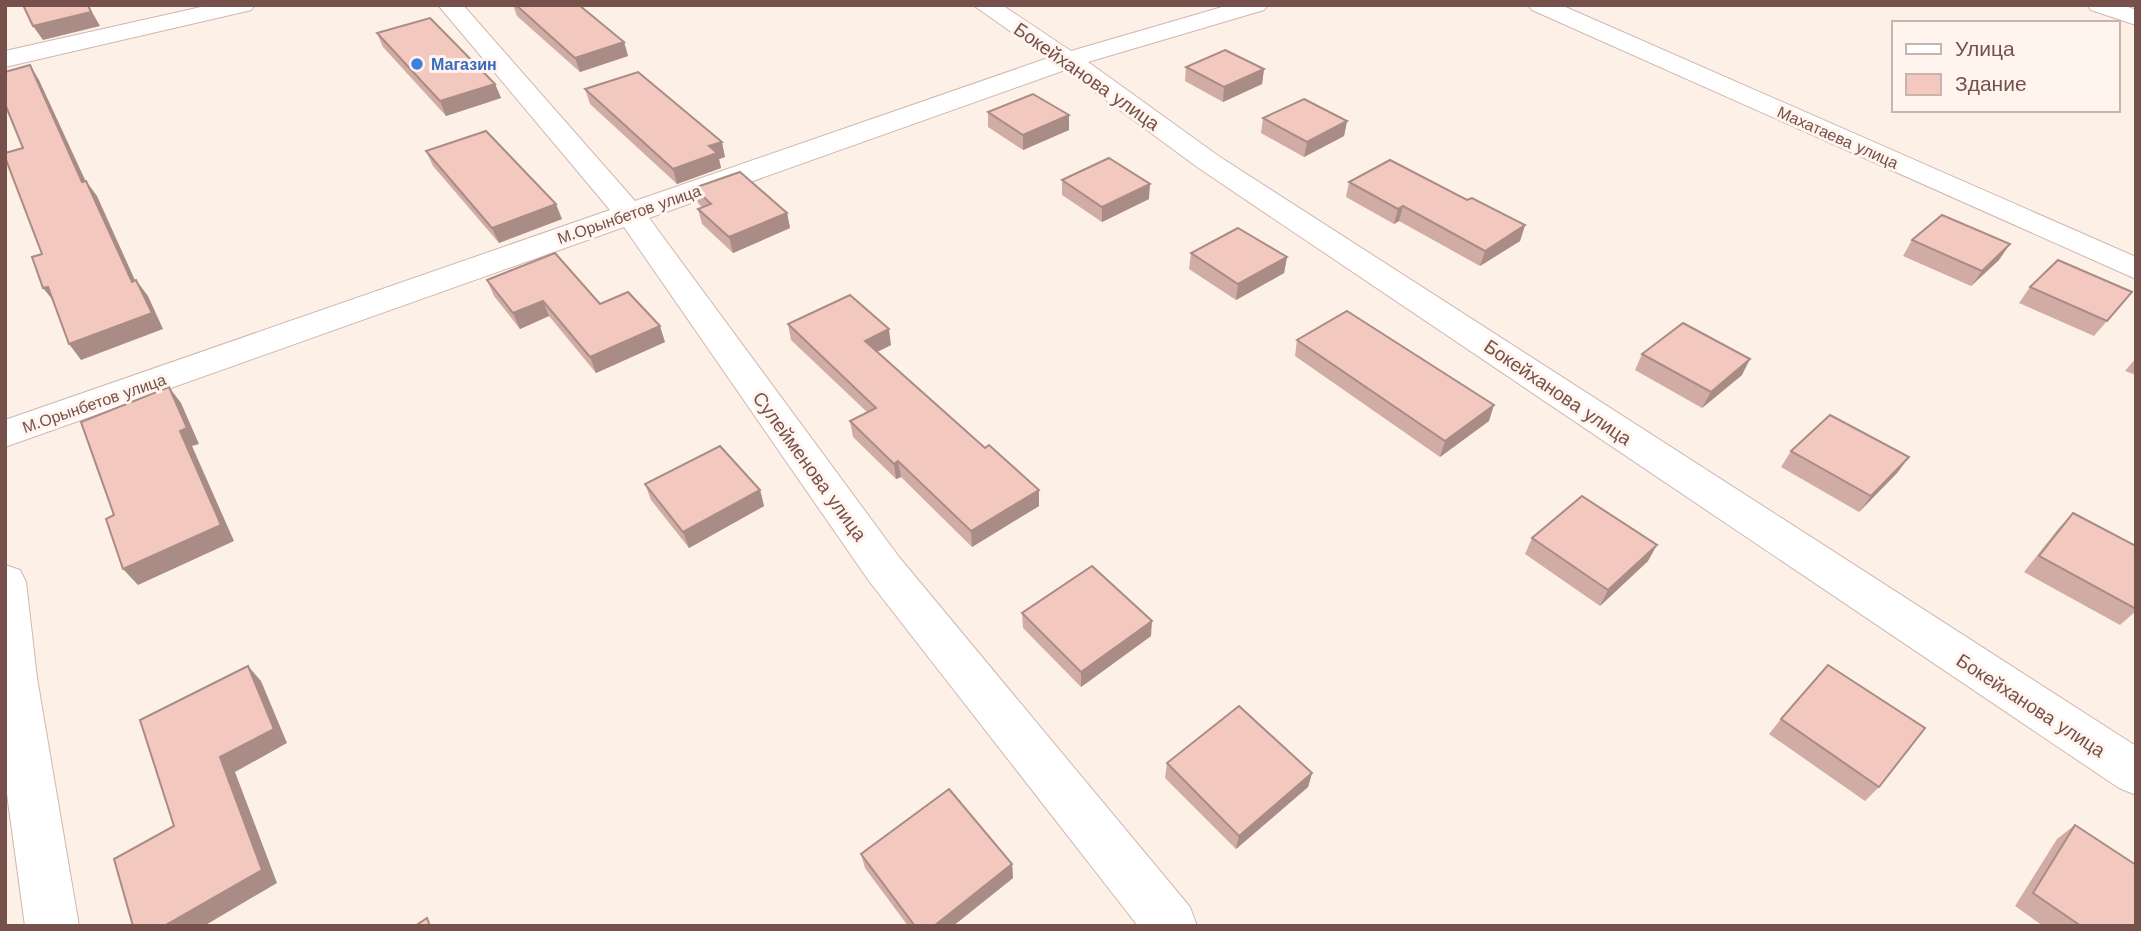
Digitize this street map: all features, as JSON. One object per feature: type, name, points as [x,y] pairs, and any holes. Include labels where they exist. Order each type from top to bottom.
[{"type":"street","points":[[5,59],[243,5]]},
{"type":"street","name":"Сулейменова улица","points":[[450,5],[629,213],[884,569],[1171,926]]},
{"type":"street","name":"Бокейханова улица","points":[[985,5],[1068,60],[1210,163],[2136,773]]},
{"type":"street","name":"М.Орынбетов улица","points":[[5,434],[1068,60],[1256,5]]},
{"type":"street","name":"Махатаева улица","points":[[1540,5],[2136,269]]},
{"type":"street","points":[[2099,5],[2136,18]]},
{"type":"street","points":[[5,582],[14,678],[52,926]]},
{"type":"building","points":[[23,5],[88,5],[91,12],[33,26]]},
{"type":"building","points":[[516,5],[579,5],[624,42],[575,58]]},
{"type":"building","points":[[430,18],[495,84],[440,101],[377,33]]},
{"type":"building","points":[[1225,50],[1264,69],[1224,87],[1186,67]]},
{"type":"building","points":[[30,65],[82,182],[86,181],[132,282],[136,280],[152,313],[69,344],[48,287],[43,288],[32,257],[42,254],[5,157],[5,153],[23,148],[5,104],[5,72]]},
{"type":"building","points":[[638,72],[722,142],[709,146],[717,153],[673,169],[585,89]]},
{"type":"building","points":[[1033,94],[1069,115],[1023,135],[988,112]]},
{"type":"building","points":[[1304,99],[1347,121],[1307,142],[1263,118]]},
{"type":"building","points":[[486,131],[556,204],[492,228],[426,151]]},
{"type":"building","points":[[1109,158],[1150,184],[1102,207],[1062,180]]},
{"type":"building","points":[[1390,160],[1467,200],[1472,198],[1525,225],[1485,251],[1403,206],[1398,209],[1349,182]]},
{"type":"building","points":[[740,172],[787,213],[729,237],[698,209],[711,204],[694,188]]},
{"type":"building","points":[[1942,215],[2010,244],[1982,271],[1912,240]]},
{"type":"building","points":[[1238,228],[1287,257],[1238,284],[1191,253]]},
{"type":"building","points":[[555,253],[600,304],[628,292],[660,326],[590,357],[543,301],[513,313],[487,280]]},
{"type":"building","points":[[2058,260],[2132,292],[2107,321],[2030,287]]},
{"type":"building","points":[[850,295],[889,329],[865,341],[985,448],[989,445],[1039,490],[971,531],[898,461],[894,464],[850,421],[876,408],[788,324]]},
{"type":"building","points":[[1347,311],[1494,405],[1445,441],[1297,340]]},
{"type":"building","points":[[1683,323],[1750,359],[1711,392],[1642,354]]},
{"type":"building","points":[[169,387],[187,428],[180,431],[221,525],[123,569],[106,519],[114,515],[81,422]]},
{"type":"building","points":[[1830,415],[1909,457],[1871,496],[1791,451]]},
{"type":"building","points":[[720,446],[760,490],[683,532],[645,484]]},
{"type":"building","points":[[1582,496],[1657,545],[1608,590],[1532,538]]},
{"type":"building","points":[[2073,513],[2136,546],[2136,609],[2039,556]]},
{"type":"building","points":[[1092,566],[1152,621],[1081,672],[1022,613]]},
{"type":"building","points":[[1828,665],[1925,728],[1879,787],[1781,719]]},
{"type":"building","points":[[248,666],[274,729],[220,757],[262,870],[164,926],[133,926],[114,859],[174,826],[140,720]]},
{"type":"building","points":[[1239,706],[1312,773],[1239,836],[1167,763]]},
{"type":"building","points":[[949,789],[1012,864],[934,926],[915,926],[861,854]]},
{"type":"building","points":[[2075,825],[2136,865],[2136,926],[2081,926],[2033,893]]},
{"type":"building","points":[[427,918],[430,926],[415,926]]},
{"type":"place","name":"Магазин","points":[[417,64]]}]
